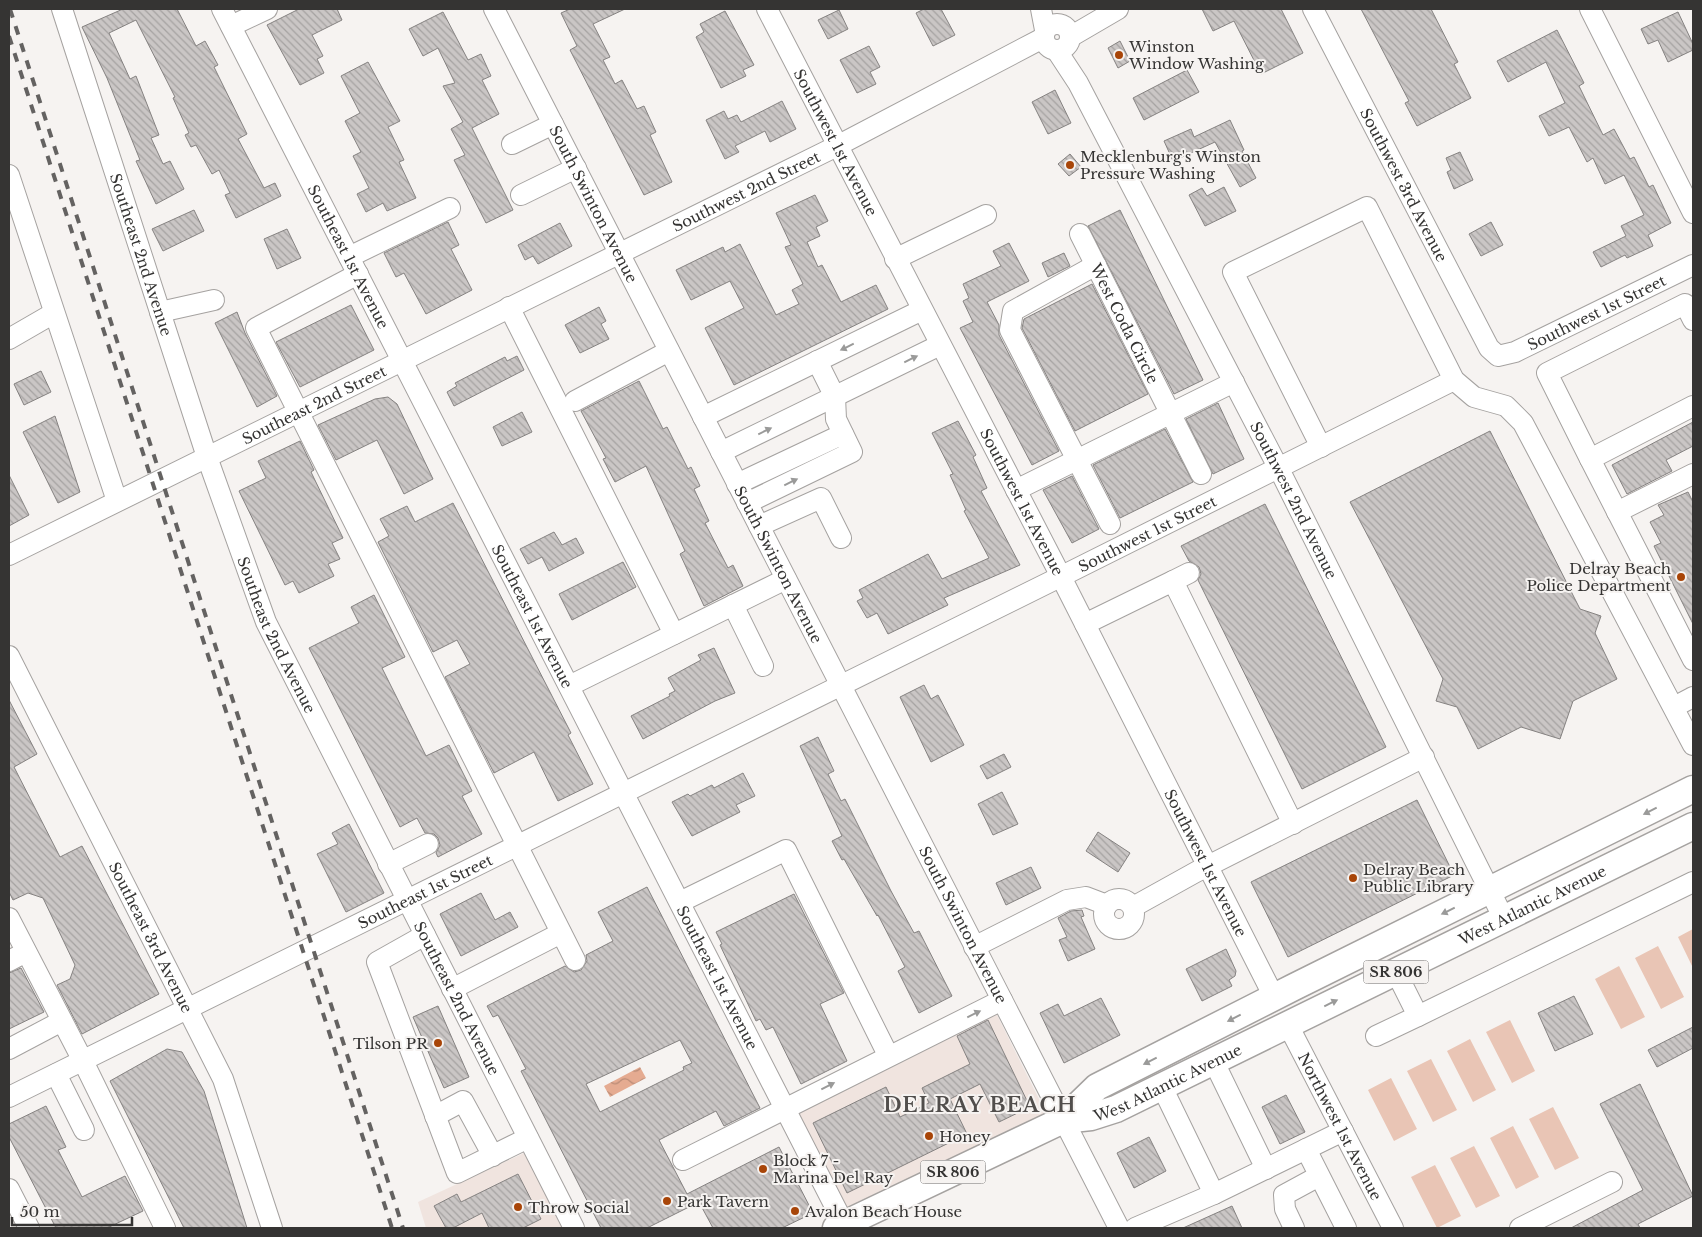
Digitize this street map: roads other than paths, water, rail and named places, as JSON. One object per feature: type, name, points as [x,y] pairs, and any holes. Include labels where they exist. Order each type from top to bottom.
[{"type":"main road","name":"West Atlantic Avenue","points":[[1063,1120],[1097,1087],[1307,980],[1693,789]]},
{"type":"main road","name":"West Atlantic Avenue","points":[[1063,1120],[1091,1117],[1116,1109],[1693,826]]},
{"type":"main road","points":[[1288,1025],[1307,980]]},
{"type":"main road","points":[[1248,1043],[1274,997]]},
{"type":"main road","name":"SR 806","points":[[842,1227],[1063,1120]]},
{"type":"street","name":"Southeast 2nd Avenue","points":[[62,9],[207,457],[266,622],[574,1228]]},
{"type":"street","points":[[226,18],[267,9]]},
{"type":"street","name":"South Swinton Avenue","points":[[494,9],[1119,1228]]},
{"type":"street","name":"Southwest 1st Avenue","points":[[767,9],[1061,577],[1274,997]]},
{"type":"street","name":"Southwest 2nd Avenue","points":[[1041,9],[1279,468],[1504,919]]},
{"type":"street","name":"Southwest 2nd Street","points":[[619,253],[837,146],[1007,57],[1023,58],[1055,34],[1088,28],[1100,18],[1118,9]]},
{"type":"street","name":"Southwest 3rd Avenue","points":[[1313,9],[1489,348],[1498,356]]},
{"type":"street","points":[[1590,9],[1693,213]]},
{"type":"street","name":"Southeast 1st Avenue","points":[[226,18],[570,686],[784,1108],[842,1227]]},
{"type":"street","points":[[512,144],[553,124]]},
{"type":"street","points":[[521,195],[576,168]]},
{"type":"street","points":[[9,175],[117,501]]},
{"type":"street","points":[[1321,447],[1233,272],[1367,207],[1454,380],[1474,397],[1506,406],[1523,423],[1693,745]]},
{"type":"street","points":[[450,208],[353,265],[256,328],[575,960]]},
{"type":"street","points":[[895,259],[986,215]]},
{"type":"street","name":"West Coda Circle","points":[[1080,234],[1202,474]]},
{"type":"street","name":"Southeast 2nd Street","points":[[9,555],[619,253]]},
{"type":"street","points":[[1096,265],[1013,311],[1010,330],[1110,524]]},
{"type":"street","name":"Southwest 1st Street","points":[[1498,356],[1515,352],[1693,265]]},
{"type":"street","points":[[1671,276],[1689,312],[1547,373],[1693,660]]},
{"type":"street","points":[[160,312],[214,300]]},
{"type":"street","points":[[509,307],[674,634]]},
{"type":"street","points":[[703,417],[922,310]]},
{"type":"street","points":[[9,339],[54,313]]},
{"type":"street","points":[[721,452],[940,345]]},
{"type":"street","points":[[575,401],[669,351]]},
{"type":"street","points":[[747,503],[852,452],[836,418],[834,396],[817,361]]},
{"type":"street","name":"Southwest 1st Street","points":[[840,686],[1454,380]]},
{"type":"street","points":[[1016,490],[1234,382]]},
{"type":"street","points":[[1590,459],[1693,406]]},
{"type":"street","points":[[738,484],[842,434]]},
{"type":"street","points":[[1618,512],[1693,474]]},
{"type":"street","points":[[759,526],[821,498],[841,538]]},
{"type":"street","points":[[1085,624],[1181,577],[1293,824]]},
{"type":"street","points":[[570,686],[786,579]]},
{"type":"street","points":[[733,605],[763,666]]},
{"type":"street","name":"Southeast 3rd Avenue","points":[[9,656],[190,1009],[223,1079],[272,1228]]},
{"type":"street","name":"Southeast 1st Street","points":[[9,1097],[840,686]]},
{"type":"street","points":[[1674,707],[1693,697]]},
{"type":"street","points":[[974,947],[1067,900],[1086,897],[1107,905],[1121,899],[1133,907],[1424,757]]},
{"type":"street","points":[[388,864],[428,844]]},
{"type":"street","points":[[680,902],[786,850],[888,1055]]},
{"type":"street","points":[[1376,1036],[1693,882]]},
{"type":"street","points":[[9,918],[18,956],[62,1022],[83,1061],[161,1227]]},
{"type":"street","points":[[452,989],[561,933]]},
{"type":"street","points":[[424,935],[377,962],[457,1174],[528,1138]]},
{"type":"street","points":[[1396,972],[1418,1016]]},
{"type":"street","points":[[683,1160],[888,1055],[1002,1000]]},
{"type":"street","points":[[9,1049],[62,1022]]},
{"type":"street","name":"Northwest 1st Avenue","points":[[1288,1025],[1343,1131],[1389,1227]]},
{"type":"street","points":[[1213,1060],[1266,1169]]},
{"type":"street","points":[[56,1074],[84,1130]]},
{"type":"street","points":[[1162,1087],[1214,1194]]},
{"type":"street","points":[[436,1116],[463,1101],[493,1156]]},
{"type":"street","points":[[1135,1228],[1214,1194],[1343,1131]]},
{"type":"street","points":[[1306,1149],[1346,1228]]},
{"type":"street","points":[[1294,1228],[1285,1209],[1284,1195],[1319,1176]]},
{"type":"street","points":[[1520,1228],[1612,1182]]},
{"type":"street","points":[[9,1189],[29,1228]]},
{"type":"water","points":[[640,1067],[646,1078],[610,1097],[604,1086]]},
{"type":"railway","points":[[10,9],[403,1228]]},
{"type":"railway","points":[[9,36],[392,1228]]},
{"type":"place","name":"Winston Window Washing","points":[[1119,55]]},
{"type":"place","name":"Mecklenburg's Winston Pressure Washing","points":[[1070,165]]},
{"type":"place","name":"Delray Beach Police Department","points":[[1681,577]]},
{"type":"place","name":"Delray Beach Public Library","points":[[1353,878]]},
{"type":"place","name":"Tilson PR","points":[[438,1043]]},
{"type":"place","name":"Honey","points":[[929,1136]]},
{"type":"place","name":"Block 7 - Marina Del Ray","points":[[763,1169]]},
{"type":"place","name":"Park Tavern","points":[[667,1201]]},
{"type":"place","name":"Throw Social","points":[[518,1207]]},
{"type":"place","name":"Avalon Beach House","points":[[795,1211]]},
{"type":"district","name":"DELRAY BEACH","points":[[980,1105]]}]
